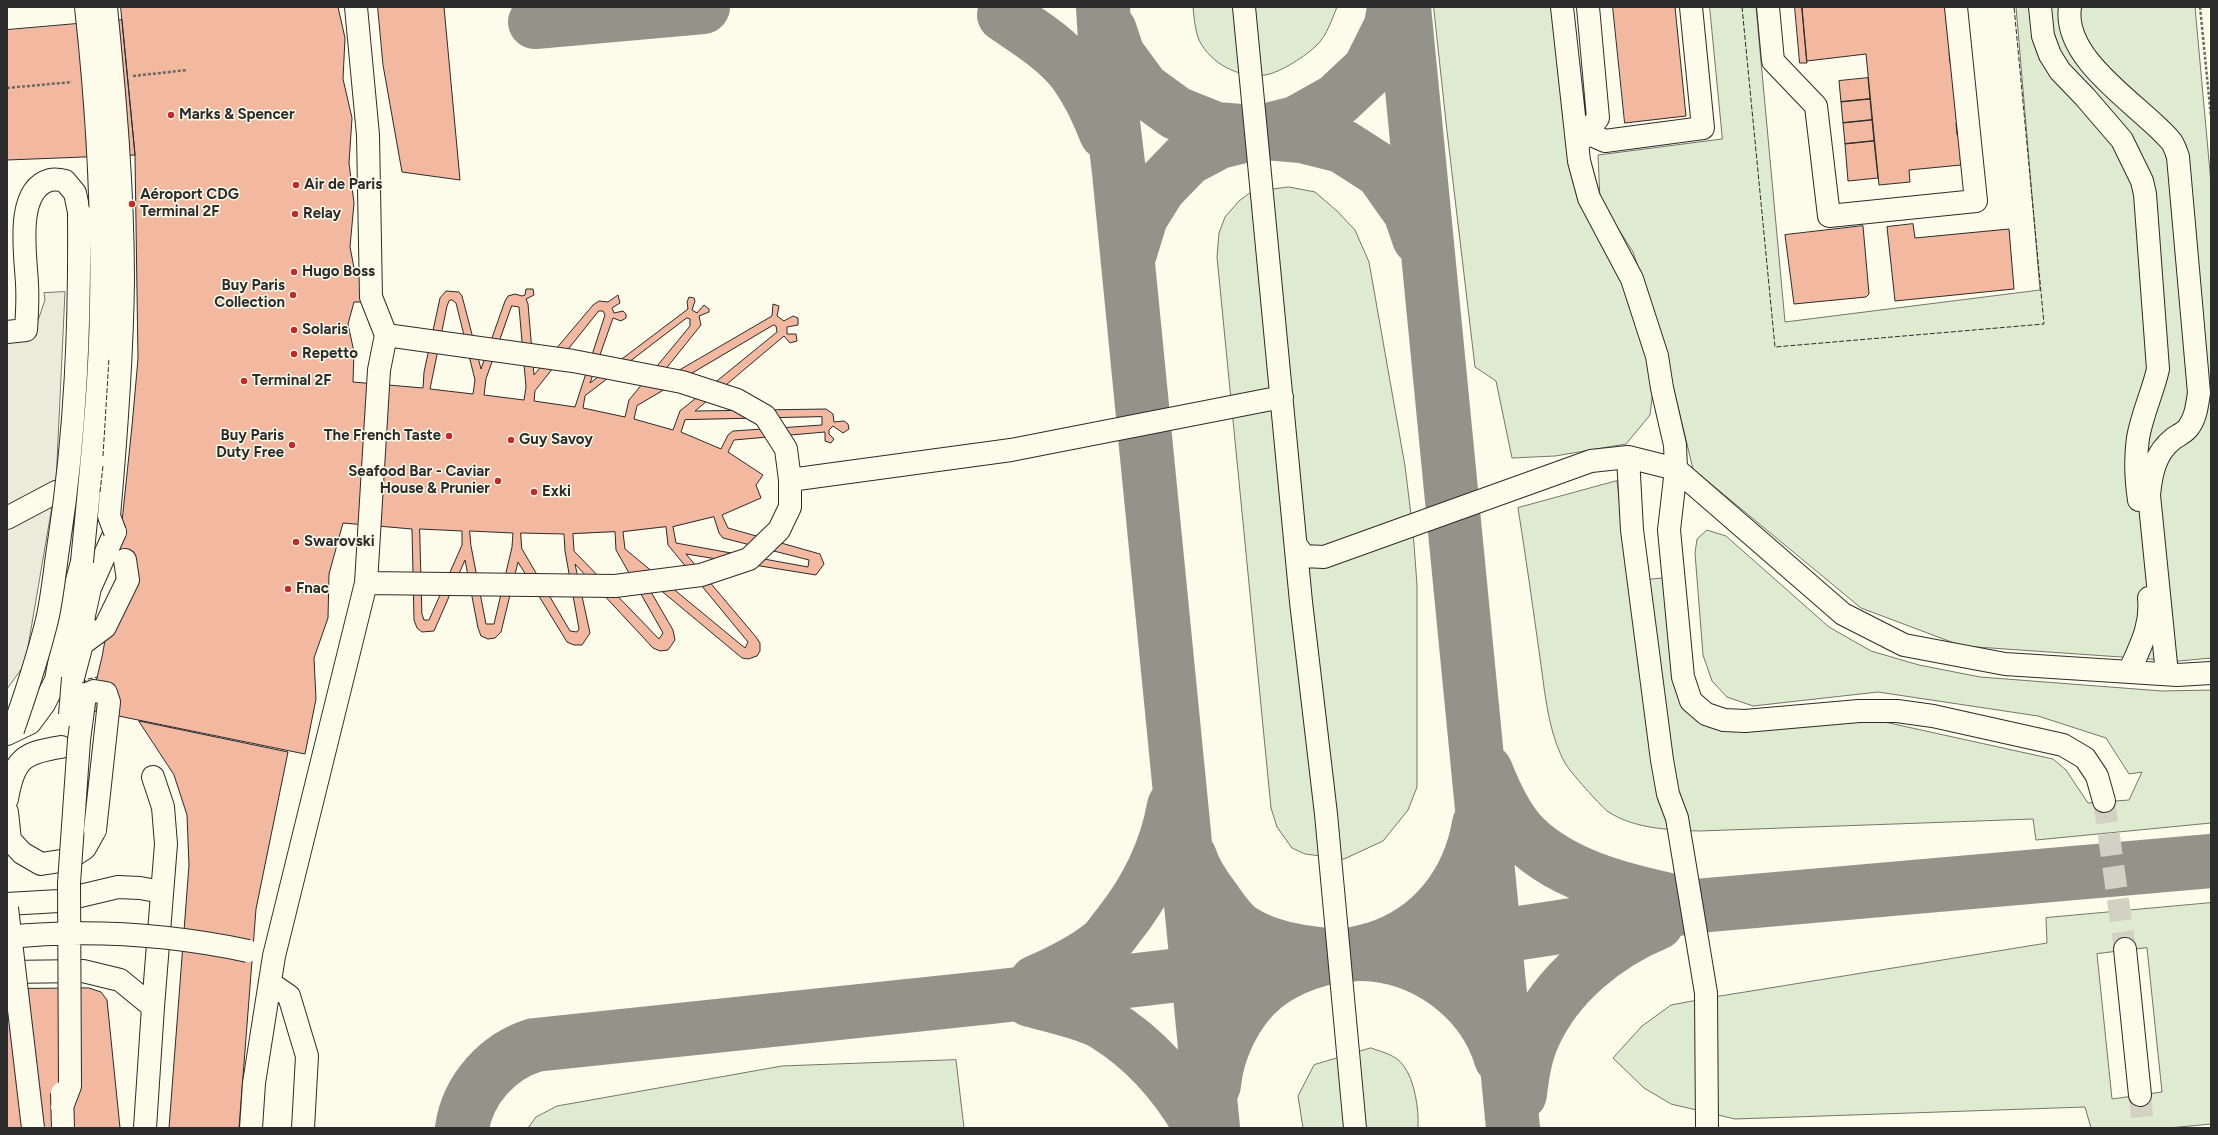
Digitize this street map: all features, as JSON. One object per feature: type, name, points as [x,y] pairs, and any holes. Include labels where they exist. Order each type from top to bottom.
[{"type":"main road","points":[[62,1118],[60,886],[73,678],[83,581],[82,562],[101,307],[100,163],[86,7]]},
{"type":"main road","points":[[83,631],[105,627],[128,580],[121,547],[109,516],[119,395],[123,281],[118,155],[106,7]]},
{"type":"main road","points":[[251,1128],[254,1083],[274,956],[366,583],[379,370],[386,335],[371,297],[368,135],[356,7]]},
{"type":"main road","points":[[1244,7],[1296,545],[1326,814],[1355,1128]]},
{"type":"main road","points":[[1562,7],[1587,132]]},
{"type":"main road","points":[[1588,7],[1587,132],[1579,161],[1589,198],[1632,279],[1657,356],[1674,445],[1676,470],[1669,530],[1682,677],[1691,701],[1706,714],[1724,720],[1745,721],[1859,711],[1897,711],[1933,716],[2063,745],[2085,758],[2097,776],[2104,801]]},
{"type":"main road","points":[[1587,132],[1605,141],[1703,128],[1691,7]]},
{"type":"main road","points":[[1768,7],[1773,61],[1816,106],[1829,216],[1976,201],[1956,7]]},
{"type":"main road","points":[[2040,7],[2043,36],[2050,55],[2060,71],[2085,97],[2122,140],[2134,161],[2145,194],[2158,369],[2154,391],[2138,438],[2135,471],[2150,613],[2146,632],[2129,672]]},
{"type":"main road","points":[[2070,7],[2072,35],[2088,60],[2114,88],[2171,141],[2178,156],[2199,393],[2195,414],[2187,429],[2171,440],[2156,459],[2151,474],[2149,495],[2168,674]]},
{"type":"main road","points":[[7,332],[26,330],[28,286],[23,228],[30,200],[41,185],[51,180],[66,181],[81,199],[80,308],[74,423],[68,484],[48,618],[34,672],[10,732]]},
{"type":"main road","points":[[366,583],[615,586],[700,575],[749,559],[779,530],[790,507],[790,480],[786,449],[765,416],[737,400],[682,382],[574,360],[386,335]]},
{"type":"main road","points":[[790,480],[1011,450],[1282,397]]},
{"type":"main road","points":[[1296,545],[1304,556],[1324,557],[1591,461],[1628,457],[1676,470],[1842,614],[1904,645],[2005,664],[2168,674],[2211,673]]},
{"type":"main road","points":[[1628,457],[1632,530],[1662,760],[1668,794],[1677,818],[1706,993],[1707,1128]]},
{"type":"main road","points":[[7,518],[56,492]]},
{"type":"main road","points":[[73,678],[90,588],[121,547]]},
{"type":"main road","points":[[10,732],[30,723],[44,704],[56,680],[69,610],[82,562]]},
{"type":"main road","points":[[7,812],[10,840],[22,853],[41,864],[67,860],[73,856],[79,852],[85,848],[95,830],[109,702],[106,692],[94,691],[85,695],[79,740],[72,852],[71,860],[70,867],[69,883],[70,1086],[62,1118]]},
{"type":"main road","points":[[7,799],[9,785],[19,762],[36,751],[61,747]]},
{"type":"main road","points":[[145,1128],[166,844],[163,807],[153,777]]},
{"type":"main road","points":[[7,904],[59,901],[118,887],[140,888],[162,892]]},
{"type":"main road","points":[[7,908],[33,1128]]},
{"type":"main road","points":[[7,937],[115,933],[196,940],[274,956]]},
{"type":"main road","points":[[2124,949],[2140,1095]]},
{"type":"main road","points":[[7,972],[83,971],[120,980],[153,1008]]},
{"type":"main road","points":[[270,983],[289,996],[307,1056],[303,1128]]},
{"type":"path","points":[[2200,7],[2211,117]]},
{"type":"path","points":[[129,76],[186,70]]},
{"type":"path","points":[[7,88],[75,81]]},
{"type":"green space","points":[[1193,7],[1337,7],[1324,37],[1313,49],[1293,63],[1278,71],[1271,74],[1255,75],[1235,72],[1226,68],[1204,49],[1199,40]]},
{"type":"green space","points":[[1434,7],[1562,7],[1577,146],[1657,356],[1650,415],[1626,444],[1555,456],[1512,458],[1496,381],[1475,367]]},
{"type":"green space","points":[[1710,7],[1756,7],[1785,322],[2040,290],[2016,7],[2195,7],[2211,183],[2211,658],[2179,661],[1962,646],[1861,608],[1693,469],[1659,328],[1633,252],[1600,200],[1598,155],[1722,139]]},
{"type":"green space","points":[[1289,187],[1315,192],[1337,211],[1355,230],[1369,262],[1405,466],[1413,531],[1417,585],[1417,787],[1408,810],[1383,841],[1344,859],[1305,854],[1292,848],[1277,827],[1271,808],[1217,257],[1219,233],[1225,217],[1239,201],[1251,192]]},
{"type":"green space","points":[[1617,481],[1630,581],[1673,577],[1683,677],[1706,714],[1862,717],[2053,759],[2066,770],[2088,803],[2129,800],[2142,772],[2129,774],[2106,738],[2038,716],[1878,692],[1753,706],[1727,697],[1712,681],[1703,655],[1695,553],[1697,539],[1707,530],[1726,536],[1829,627],[1871,651],[1919,665],[1980,677],[2162,691],[2211,690],[2211,823],[2036,840],[2033,819],[1700,831],[1664,829],[1640,825],[1617,817],[1607,811],[1585,788],[1565,763],[1559,751],[1551,725],[1546,698],[1518,508]]},
{"type":"green space","points":[[2211,903],[2211,1124],[2169,1128],[2091,1128],[2085,1107],[1735,1119],[1671,1104],[1644,1088],[1613,1058],[1642,1026],[1671,1005],[2047,943],[2046,918]],"holes":[[[2147,948],[2162,1092],[2112,1099],[2097,954]]]},
{"type":"green space","points":[[1371,1048],[1397,1059],[1407,1071],[1411,1079],[1415,1095],[1418,1113],[1418,1128],[1303,1128],[1298,1096],[1314,1065]]},
{"type":"green space","points":[[956,1060],[964,1128],[528,1128],[536,1117],[557,1106],[782,1066]]},
{"type":"shaded area","points":[[65,292],[56,483],[25,664],[7,689],[7,338],[33,335],[45,300],[44,293]]},
{"type":"building","name":"Terminal 2F","points":[[121,7],[338,7],[345,38],[343,79],[352,118],[349,163],[354,203],[350,247],[355,273],[362,274],[361,302],[354,302],[348,324],[354,352],[353,382],[423,388],[424,372],[440,298],[446,291],[459,292],[462,296],[481,369],[508,296],[515,294],[522,296],[525,295],[526,289],[533,289],[534,295],[526,299],[528,304],[534,375],[593,305],[599,301],[608,302],[618,295],[620,303],[612,308],[614,313],[623,311],[626,314],[626,318],[621,321],[613,318],[590,383],[688,309],[687,302],[689,297],[694,298],[695,301],[692,310],[697,313],[704,305],[709,309],[709,312],[699,316],[701,325],[652,386],[772,316],[773,304],[779,306],[777,316],[784,321],[793,316],[798,318],[798,325],[787,327],[787,334],[796,334],[797,341],[790,343],[784,336],[695,411],[826,409],[833,414],[834,422],[844,421],[848,424],[849,429],[843,433],[833,426],[829,430],[829,434],[834,439],[831,443],[825,441],[825,432],[734,440],[728,452],[763,475],[756,485],[761,498],[722,515],[728,528],[820,554],[824,564],[816,575],[686,554],[760,643],[760,651],[757,656],[748,659],[742,658],[640,573],[673,630],[675,640],[668,650],[660,651],[653,648],[575,564],[590,633],[582,645],[574,645],[567,642],[518,562],[501,632],[495,638],[488,639],[481,636],[478,628],[465,560],[434,631],[422,632],[417,628],[414,620],[412,529],[343,523],[329,574],[328,618],[314,658],[316,699],[305,754],[89,710],[102,657],[116,579],[138,359],[135,155]],"holes":[[[452,300],[456,303],[475,380],[473,394],[430,389],[449,301]],[[512,306],[519,307],[526,387],[524,400],[484,395],[486,379]],[[599,311],[603,311],[605,315],[575,407],[534,401],[535,391]],[[687,318],[690,319],[690,326],[629,400],[625,417],[583,408],[585,396]],[[774,325],[776,326],[777,332],[680,411],[673,430],[634,419],[637,406]],[[822,417],[822,425],[733,431],[728,435],[721,449],[681,432],[685,420]],[[714,517],[719,533],[723,538],[809,560],[808,567],[676,543],[673,527]],[[666,527],[668,545],[748,642],[745,648],[625,549],[623,532]],[[420,529],[462,531],[462,545],[429,620],[424,620],[422,614]],[[470,531],[513,533],[512,547],[494,624],[486,624],[471,546]],[[615,532],[616,550],[663,633],[659,639],[574,551],[573,534]],[[521,533],[564,534],[565,551],[579,629],[577,632],[570,631],[522,549]]]},
{"type":"building","points":[[378,7],[444,7],[460,180],[402,172],[383,65]]},
{"type":"building","points":[[1613,7],[1675,7],[1686,116],[1625,123]]},
{"type":"building","points":[[1795,7],[1802,7],[1807,63],[1800,63]]},
{"type":"building","points":[[1802,7],[1945,7],[1947,29],[1950,29],[1952,51],[1949,52],[1950,63],[1953,64],[1955,87],[1953,87],[1960,123],[1956,123],[1957,135],[1960,135],[1963,158],[1960,158],[1961,165],[1909,170],[1910,182],[1879,185],[1866,54],[1807,61]]},
{"type":"building","points":[[122,20],[135,155],[7,160],[7,30]]},
{"type":"building","points":[[1868,78],[1870,99],[1841,102],[1839,81]]},
{"type":"building","points":[[1870,99],[1872,120],[1843,123],[1841,102]]},
{"type":"building","points":[[1872,120],[1874,141],[1845,144],[1843,123]]},
{"type":"building","points":[[1874,141],[1878,178],[1848,181],[1845,144]]},
{"type":"building","points":[[1913,224],[1915,238],[2009,229],[2014,289],[1895,301],[1887,227]]},
{"type":"building","points":[[1863,226],[1869,294],[1866,297],[1794,304],[1785,235]]},
{"type":"building","points":[[139,721],[288,752],[256,909],[239,1128],[169,1128],[189,865],[187,815],[174,775]]},
{"type":"building","points":[[89,988],[101,992],[107,1000],[120,1128],[7,1128],[7,989]]},
{"type":"taxiway","points":[[535,22],[703,7]]},
{"type":"taxiway","points":[[1103,7],[1107,72],[1119,172],[1213,1128]]},
{"type":"taxiway","points":[[1129,256],[1141,217],[1159,188],[1187,159],[1219,142],[1296,123],[1337,100],[1369,70],[1391,26],[1394,7]]},
{"type":"taxiway","points":[[1404,7],[1513,1128]]},
{"type":"taxiway","points":[[1004,15],[1042,41],[1068,64],[1088,94],[1106,133]]},
{"type":"taxiway","points":[[1110,31],[1118,55],[1143,89],[1176,113],[1216,129],[1302,136],[1342,146],[1381,171],[1410,212],[1419,238]]},
{"type":"taxiway","points":[[1486,771],[1506,814],[1524,837],[1541,852],[1583,875],[1605,883],[1652,896],[1697,906],[2211,861]]},
{"type":"taxiway","points":[[1036,982],[1078,961],[1102,945],[1110,936],[1128,913],[1154,870],[1166,839],[1174,806]]},
{"type":"taxiway","points":[[1190,857],[1197,874],[1226,916],[1242,931],[1250,936],[1266,943],[1302,952],[1338,956],[1356,954],[1395,941],[1430,917],[1457,885],[1467,866],[1474,846],[1479,824]]},
{"type":"taxiway","points":[[462,1128],[465,1114],[471,1100],[487,1076],[509,1057],[521,1050],[535,1045],[992,997],[1357,954],[1494,937],[1697,906]]},
{"type":"taxiway","points":[[1520,1094],[1525,1064],[1531,1042],[1544,1016],[1556,999],[1585,968],[1602,954],[1620,942],[1657,923]]},
{"type":"taxiway","points":[[1214,1085],[1219,1058],[1224,1045],[1237,1019],[1254,996],[1273,980],[1295,968],[1333,956],[1357,954],[1381,956],[1404,961],[1426,970],[1446,982],[1464,998],[1479,1015],[1492,1036],[1501,1058]]},
{"type":"taxiway","points":[[1030,1000],[1069,1010],[1098,1020],[1120,1034],[1148,1057],[1160,1070],[1182,1097],[1201,1128]]},
{"type":"tunnel","points":[[2104,801],[2125,949]]},
{"type":"tunnel","points":[[2140,1095],[2143,1128]]},
{"type":"fence","points":[[1742,7],[1775,347],[2044,324],[2014,7]]},
{"type":"fence","points":[[103,456],[109,358]]},
{"type":"fence","points":[[100,492],[103,466]]},
{"type":"fence","points":[[82,683],[88,679],[98,677]]},
{"type":"place","name":"Marks & Spencer","points":[[171,115]]},
{"type":"place","name":"Air de Paris","points":[[296,185]]},
{"type":"place","name":"Aéroport CDG Terminal 2F","points":[[132,204]]},
{"type":"place","name":"Relay","points":[[295,214]]},
{"type":"place","name":"Hugo Boss","points":[[294,272]]},
{"type":"place","name":"Buy Paris Collection","points":[[293,295]]},
{"type":"place","name":"Solaris","points":[[294,330]]},
{"type":"place","name":"Repetto","points":[[294,354]]},
{"type":"place","name":"Terminal 2F","points":[[244,381]]},
{"type":"place","name":"The French Taste","points":[[449,436]]},
{"type":"place","name":"Guy Savoy","points":[[511,440]]},
{"type":"place","name":"Buy Paris Duty Free","points":[[292,445]]},
{"type":"place","name":"Seafood Bar - Caviar House & Prunier","points":[[498,481]]},
{"type":"place","name":"Exki","points":[[534,492]]},
{"type":"place","name":"Swarovski","points":[[296,542]]},
{"type":"place","name":"Fnac","points":[[288,589]]}]
